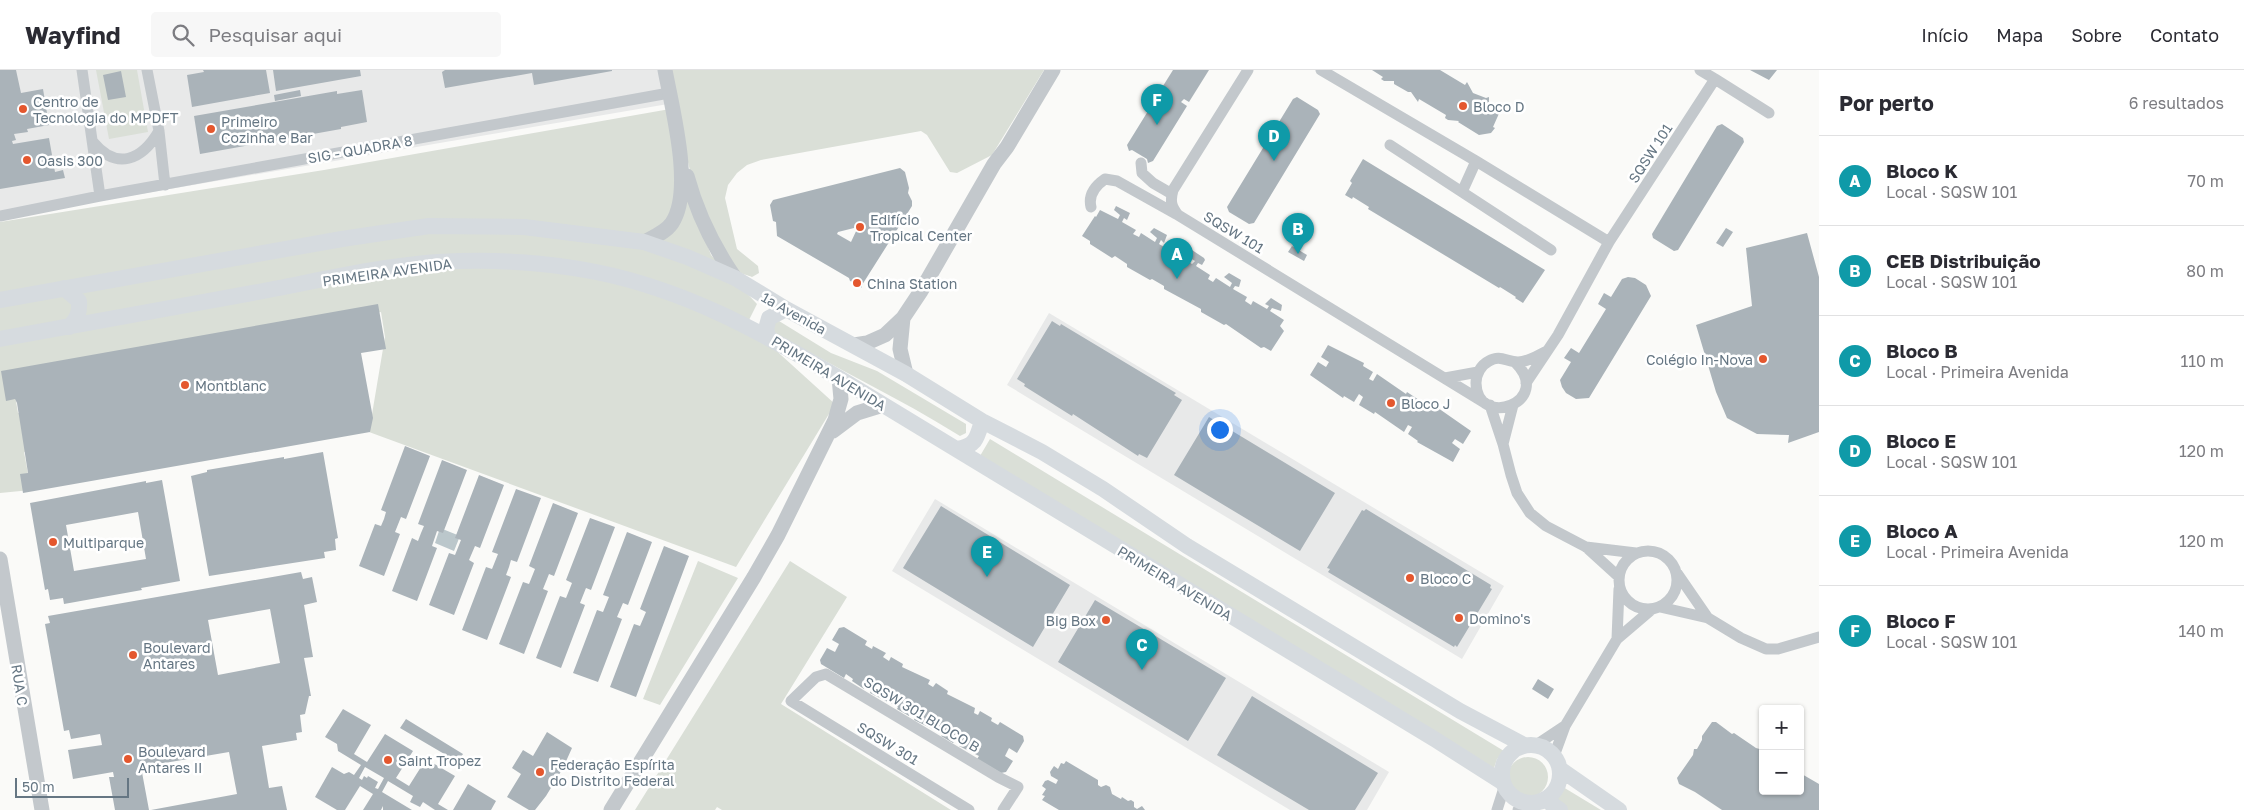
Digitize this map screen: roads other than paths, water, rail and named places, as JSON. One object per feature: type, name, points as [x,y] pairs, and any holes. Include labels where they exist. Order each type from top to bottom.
[{"type":"main road","points":[[0,300],[429,226],[524,226],[644,242],[687,257],[734,278]]},
{"type":"main road","name":"PRIMEIRA AVENIDA","points":[[69,327],[153,310],[438,262],[527,263],[604,274],[657,288],[722,313],[768,336],[1436,740],[1503,785]]},
{"type":"main road","name":"1ª Avenida","points":[[734,278],[786,309],[854,345]]},
{"type":"main road","points":[[0,339],[69,327],[78,315],[80,308],[79,301],[64,288]]},
{"type":"main road","points":[[768,336],[766,329],[769,318],[786,309]]},
{"type":"main road","points":[[854,345],[906,374],[982,421],[1042,452],[1103,489],[1187,546],[1460,711],[1530,745],[1546,749],[1557,762],[1619,810]]},
{"type":"main road","points":[[957,450],[968,448],[974,442],[982,421]]},
{"type":"main road","points":[[1530,745],[1515,749],[1508,755],[1501,773],[1503,785],[1521,807],[1546,800],[1551,796],[1559,783],[1557,762]]},
{"type":"main road","points":[[1546,800],[1560,810]]},
{"type":"street","points":[[82,70],[100,196]]},
{"type":"street","points":[[147,70],[159,131],[165,185]]},
{"type":"street","points":[[644,242],[658,235],[671,225],[677,214],[681,199],[682,181],[679,148],[665,70]]},
{"type":"street","points":[[854,345],[867,343],[885,335],[903,318],[921,291],[994,164],[1007,147],[1053,70]]},
{"type":"street","points":[[1178,215],[1171,203],[1172,194],[1248,70]]},
{"type":"street","points":[[1321,70],[1609,242]]},
{"type":"street","points":[[1700,70],[1769,113]]},
{"type":"street","name":"SQSW 101","points":[[1526,383],[1548,350],[1609,242],[1715,79]]},
{"type":"street","name":"SIG - QUADRA 8","points":[[0,216],[100,196],[669,93]]},
{"type":"street","points":[[93,142],[109,157],[118,159],[130,158],[142,153],[150,146],[159,131]]},
{"type":"street","points":[[1390,145],[1551,250]]},
{"type":"street","points":[[679,148],[694,200],[704,224],[734,278]]},
{"type":"street","points":[[1462,192],[1476,161]]},
{"type":"street","points":[[1141,163],[1142,173],[1153,183],[1172,194]]},
{"type":"street","name":"SQSW 101","points":[[1091,208],[1089,201],[1093,191],[1106,179],[1117,181],[1178,215],[1488,404]]},
{"type":"street","points":[[903,318],[900,349],[906,374]]},
{"type":"street","points":[[1445,378],[1478,372],[1490,360],[1498,357],[1515,362],[1533,358],[1548,350]]},
{"type":"street","points":[[1488,404],[1501,408],[1513,405],[1521,398],[1526,383],[1525,375],[1515,362]]},
{"type":"street","points":[[1478,372],[1476,389],[1488,404],[1503,444],[1514,484],[1530,513],[1546,526],[1586,547],[1619,580],[1626,599],[1642,609],[1655,609],[1708,618],[1741,638],[1766,649],[1778,649],[1819,637]]},
{"type":"street","points":[[611,810],[754,577],[830,434],[841,399],[839,378]]},
{"type":"street","points":[[830,434],[857,412],[883,405]]},
{"type":"street","points":[[1503,444],[1513,405]]},
{"type":"street","points":[[1586,547],[1636,553]]},
{"type":"street","points":[[1617,639],[1619,580],[1623,564],[1636,553],[1646,550],[1656,551],[1671,561],[1677,573],[1708,618]]},
{"type":"street","name":"RUA C","points":[[0,559],[42,810]]},
{"type":"street","points":[[1557,762],[1565,726],[1617,639],[1674,596],[1677,587],[1677,573]]},
{"type":"street","name":"SQSW 301 BLOCO B","points":[[791,701],[816,677],[826,674],[998,777],[1018,787],[1003,810]]},
{"type":"street","name":"SQSW 301","points":[[791,701],[969,810]]},
{"type":"street","points":[[1530,745],[1565,726]]},
{"type":"street","points":[[1498,810],[1503,785]]},
{"type":"place","name":"Bloco D","points":[[1463,106]]},
{"type":"place","name":"Centro de Tecnologia do MPDFT","points":[[23,109]]},
{"type":"place","name":"Bloco F","points":[[1157,125]]},
{"type":"place","name":"Primeiro Cozinha e Bar","points":[[211,129]]},
{"type":"place","name":"Oasis 300","points":[[27,160]]},
{"type":"place","name":"Bloco E","points":[[1274,161]]},
{"type":"place","name":"Edifício Tropical Center","points":[[860,227]]},
{"type":"place","name":"CEB Distribuição","points":[[1298,254]]},
{"type":"place","name":"Bloco K","points":[[1177,279]]},
{"type":"place","name":"China Station","points":[[857,283]]},
{"type":"place","name":"Colégio In-Nova","points":[[1763,359]]},
{"type":"place","name":"Montblanc","points":[[185,385]]},
{"type":"place","name":"Bloco J","points":[[1391,403]]},
{"type":"place","name":"Multiparque","points":[[53,542]]},
{"type":"place","name":"Bloco A","points":[[987,577]]},
{"type":"place","name":"Bloco C","points":[[1410,578]]},
{"type":"place","name":"Domino's","points":[[1459,618]]},
{"type":"place","name":"Big Box","points":[[1106,620]]},
{"type":"place","name":"Boulevard Antares","points":[[133,655]]},
{"type":"place","name":"Bloco B","points":[[1142,670]]},
{"type":"place","name":"Boulevard Antares II","points":[[128,759]]},
{"type":"place","name":"Saint Tropez","points":[[388,760]]},
{"type":"place","name":"Federação Espírita do Distrito Federal","points":[[540,772]]}]
